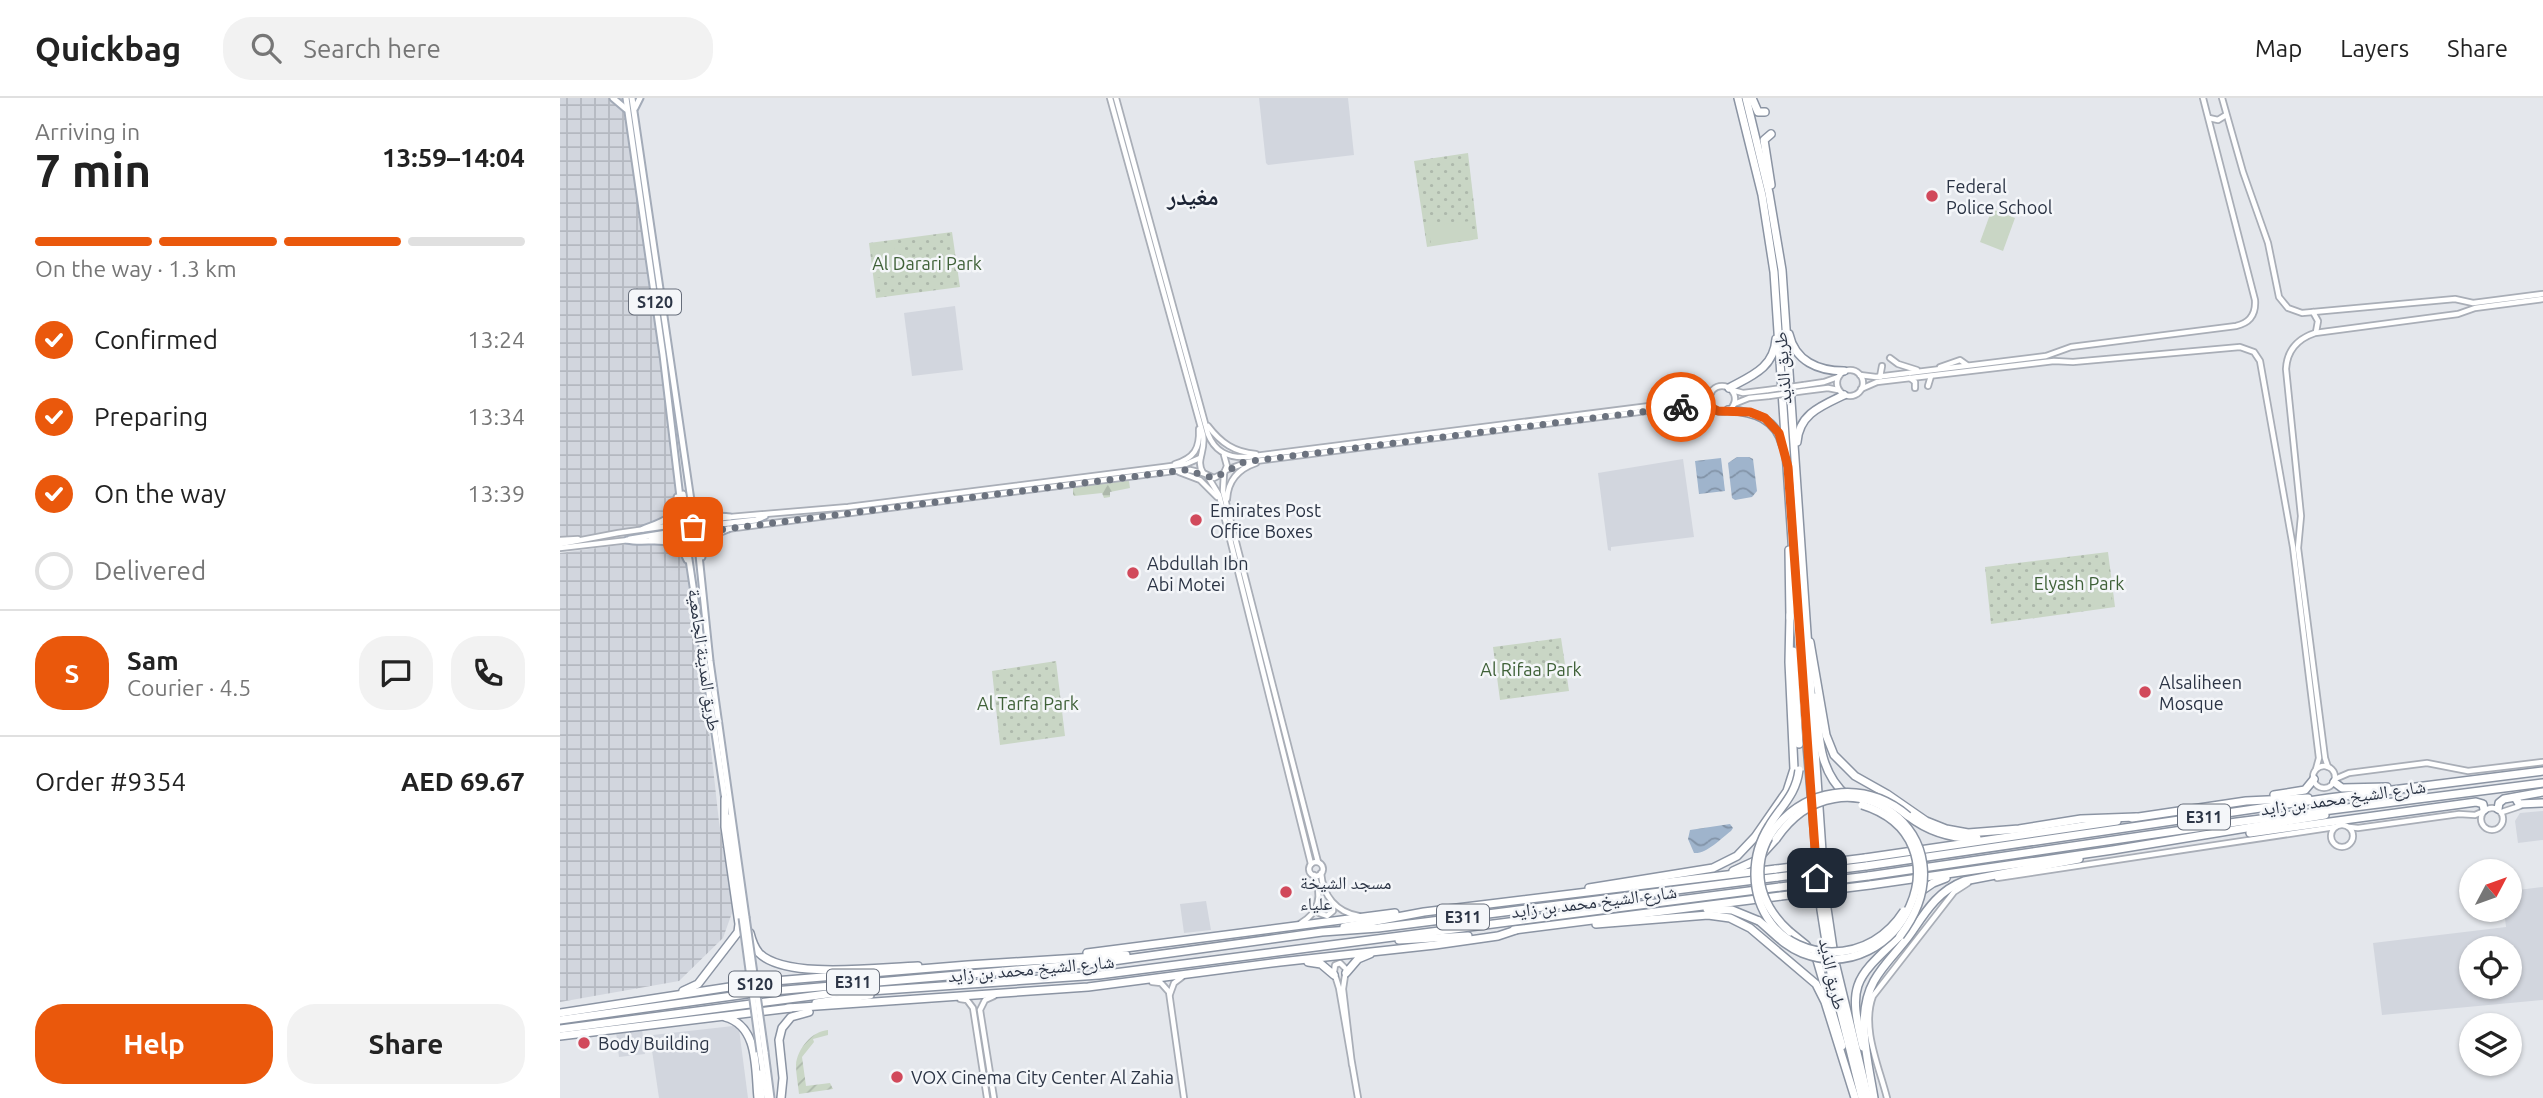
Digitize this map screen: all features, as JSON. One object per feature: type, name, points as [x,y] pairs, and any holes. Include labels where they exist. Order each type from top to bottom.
[{"type":"highway","name":"طريق الذيد","points":[[1738,98],[1766,214],[1781,310]]},
{"type":"highway","name":"طريق الذيد","points":[[1746,98],[1769,193],[1779,251],[1791,467],[1805,608],[1828,920],[1835,962],[1868,1098]]},
{"type":"highway","points":[[1752,98],[1758,112],[1765,112]]},
{"type":"highway","points":[[1769,193],[1770,173],[1763,140],[1771,134]]},
{"type":"highway","points":[[1781,310],[1798,354],[1819,368],[1841,374]]},
{"type":"highway","points":[[1730,389],[1760,371],[1770,361],[1775,348],[1781,310]]},
{"type":"highway","points":[[1791,467],[1797,459],[1797,435],[1803,421],[1813,410],[1841,392]]},
{"type":"highway","points":[[1731,408],[1750,412],[1772,423],[1791,467]]},
{"type":"highway","name":"طريق الذيد","points":[[1791,467],[1790,493],[1801,674],[1821,911],[1831,973],[1862,1098]]},
{"type":"highway","points":[[1557,895],[1713,868],[1737,856],[1750,844],[1783,798],[1794,769],[1789,662],[1790,493]]},
{"type":"highway","points":[[1805,608],[1826,735],[1840,762],[1855,776],[1936,826],[1957,832],[1979,832],[2081,819],[2137,817]]},
{"type":"highway","points":[[1790,615],[1799,770],[1793,793],[1768,827],[1757,853],[1755,882],[1759,901],[1768,919],[1780,933],[1802,947],[1841,952],[1864,947],[1895,924],[1914,897],[1933,883],[1988,869]]},
{"type":"highway","points":[[1661,911],[1724,909],[1739,912],[1759,921],[1794,950],[1827,958],[1864,952],[1882,943],[1896,929],[1916,890],[1918,875],[1915,853],[1894,821],[1841,791],[1830,778],[1823,762],[1814,669]]},
{"type":"highway","name":"شارع الشيخ محمد بن زايد","points":[[560,1020],[824,985],[1035,969],[1147,957],[1322,932],[1378,928],[2543,771]]},
{"type":"highway","points":[[1866,862],[2006,837],[2302,791],[2308,788],[2314,779]]},
{"type":"highway","points":[[2334,780],[2343,788],[2384,786],[2401,789]]},
{"type":"highway","name":"شارع الشيخ محمد بن زايد","points":[[560,1029],[763,1001],[1100,975],[1427,932],[1780,892],[1868,876],[2250,820],[2543,783]]},
{"type":"highway","points":[[1855,1098],[1821,969],[1812,952],[1790,932],[1769,906],[1760,874],[1766,842],[1786,815],[1818,797],[1850,792],[1881,799],[1934,832],[1954,837],[2006,837]]},
{"type":"highway","points":[[2500,811],[2502,800],[2543,792]]},
{"type":"highway","points":[[2518,797],[2516,799],[2519,804],[2543,803]]},
{"type":"highway","points":[[2246,801],[2329,798]]},
{"type":"highway","points":[[599,1008],[692,988],[701,981],[736,936],[739,924],[726,836],[725,799]]},
{"type":"highway","points":[[1035,960],[1693,878],[1731,871],[1749,865],[1764,854],[1796,816],[1805,810],[1831,800],[1865,800],[1896,815],[1908,827],[1917,842],[1924,873],[1918,905],[1900,936],[1872,961],[1857,989],[1855,1013],[1871,1078]]},
{"type":"highway","points":[[2221,833],[2270,831],[2476,802],[2481,803],[2484,811]]},
{"type":"highway","points":[[1377,940],[1439,938],[1516,930],[1780,892],[1870,885],[2316,818],[2331,811]]},
{"type":"highway","points":[[1874,1098],[1864,1020],[1870,989],[1941,894],[1972,878],[2047,866],[2113,850]]},
{"type":"highway","points":[[1693,878],[1777,873]]},
{"type":"highway","points":[[1322,932],[1424,912]]},
{"type":"highway","points":[[1563,924],[1708,915],[1730,918],[1744,924],[1816,984],[1825,1002],[1852,1087]]},
{"type":"highway","points":[[744,917],[752,943],[758,952],[766,958],[788,965],[841,970],[968,965]]},
{"type":"highway","points":[[788,1008],[1008,994],[1125,983],[1498,936],[1516,930]]},
{"type":"highway","points":[[1346,973],[1359,959],[1381,950]]},
{"type":"highway","points":[[560,1013],[762,982],[1035,960],[1125,955],[1147,957]]},
{"type":"highway","points":[[1280,962],[1317,962],[1334,975]]},
{"type":"highway","points":[[560,1036],[788,1008],[898,990]]},
{"type":"highway","points":[[781,1098],[783,1078],[779,1040],[784,1025],[796,1014],[839,1006]]},
{"type":"highway","points":[[721,1016],[740,1023],[749,1035],[764,1098]]},
{"type":"highway","points":[[579,1027],[633,1027]]},
{"type":"main road","points":[[613,98],[631,111],[640,98]]},
{"type":"main road","name":"طريق المدينة الجامعية","points":[[626,98],[631,111],[646,200],[688,491],[690,528],[701,583],[763,1052],[764,1098]]},
{"type":"main road","name":"طريق المدينة الجامعية","points":[[632,98],[639,181],[678,473]]},
{"type":"main road","points":[[1113,98],[1175,314],[1202,422],[1204,440],[1199,466],[1223,503],[1247,585],[1298,790],[1318,862],[1323,867],[1321,873],[1325,892],[1333,903],[1351,914],[1373,916]]},
{"type":"main road","points":[[1132,167],[1167,303],[1202,422],[1217,450],[1223,454],[1264,457],[1686,406],[1712,407],[1718,411],[1731,408],[1749,398],[1804,388],[1828,388],[1852,396],[1877,382],[1964,369],[1967,365],[2046,356],[2071,346],[2236,326],[2249,320],[2255,311],[2255,300],[2203,98]]},
{"type":"main road","points":[[2222,98],[2243,172],[2271,251],[2281,299],[2293,311],[2313,312],[2455,299],[2469,303],[2543,297]]},
{"type":"main road","points":[[2208,117],[2218,120],[2226,115]]},
{"type":"main road","points":[[639,181],[642,182],[646,200]]},
{"type":"main road","points":[[2334,780],[2325,758],[2298,548],[2301,516],[2286,369],[2288,358],[2295,345],[2315,333],[2458,314],[2471,309],[2543,297]]},
{"type":"main road","points":[[1167,303],[1172,314],[1175,314]]},
{"type":"main road","points":[[2469,303],[2471,309]]},
{"type":"main road","points":[[2313,312],[2318,321],[2315,333]]},
{"type":"main road","points":[[1804,388],[1851,370],[1860,375],[1880,377],[2239,347],[2254,352],[2260,361],[2293,547],[2319,758],[2314,779],[2317,785],[2329,786],[2334,780],[2349,773],[2427,763],[2468,771],[2543,762]]},
{"type":"main road","points":[[1890,358],[1918,372]]},
{"type":"main road","points":[[1928,386],[1932,373],[1960,360],[1967,365]]},
{"type":"main road","points":[[1880,377],[1882,366]]},
{"type":"main road","points":[[1910,379],[1909,375],[1918,372]]},
{"type":"main road","points":[[1841,374],[1841,392]]},
{"type":"main road","points":[[1860,375],[1863,382],[1861,389]]},
{"type":"main road","points":[[1910,379],[1915,382],[1915,388]]},
{"type":"main road","points":[[688,491],[697,510],[704,515],[730,517],[765,516],[1083,477],[1172,469],[1218,477],[1239,464],[1264,457],[1451,430],[1681,402],[1698,399],[1717,387],[1743,393],[1768,393]]},
{"type":"main road","points":[[1730,389],[1735,397],[1731,408]]},
{"type":"main road","points":[[1676,392],[1681,402]]},
{"type":"main road","points":[[1663,404],[1665,393]]},
{"type":"main road","points":[[1711,393],[1712,407]]},
{"type":"main road","points":[[1546,424],[1560,419],[1560,416]]},
{"type":"main road","points":[[1202,422],[1220,441],[1232,448],[1264,457]]},
{"type":"main road","points":[[1172,469],[1196,452],[1202,422]]},
{"type":"main road","points":[[1437,438],[1437,435],[1451,430]]},
{"type":"main road","points":[[560,546],[643,529],[675,525],[728,529],[1172,469],[1217,450]]},
{"type":"main road","points":[[1223,454],[1227,461],[1222,486],[1223,503],[1311,864],[1310,871],[1319,890],[1319,913],[1326,916],[1333,911],[1333,903]]},
{"type":"main road","points":[[1223,503],[1237,473],[1264,457]]},
{"type":"main road","points":[[1172,469],[1200,480],[1223,503]]},
{"type":"main road","points":[[678,473],[690,528]]},
{"type":"main road","points":[[643,529],[662,523],[674,512],[678,473]]},
{"type":"main road","points":[[1069,484],[1083,480],[1083,477]]},
{"type":"main road","points":[[864,511],[883,503]]},
{"type":"main road","points":[[560,546],[630,539],[756,520],[765,516]]},
{"type":"main road","points":[[630,539],[655,538],[730,517]]},
{"type":"main road","points":[[630,539],[639,534],[672,529],[675,525]]},
{"type":"main road","name":"طريق المدينة الجامعية","points":[[690,528],[688,545],[744,917]]},
{"type":"main road","points":[[701,583],[702,552],[706,541],[728,529]]},
{"type":"main road","points":[[630,539],[675,543],[685,554],[692,572]]},
{"type":"main road","points":[[688,545],[691,546],[701,583]]},
{"type":"main road","points":[[1239,575],[1242,575],[1247,585]]},
{"type":"main road","points":[[1253,629],[1259,643],[1262,643]]},
{"type":"main road","points":[[2314,711],[2317,720],[2320,720]]},
{"type":"main road","points":[[2316,769],[2330,768],[2349,773]]},
{"type":"main road","points":[[1291,780],[1298,790]]},
{"type":"main road","points":[[1886,1098],[1869,1024],[1873,996],[1950,896],[1963,886],[1973,882],[2172,851],[2316,832],[2342,825],[2362,827],[2471,814],[2490,808],[2500,811],[2543,803]]},
{"type":"main road","points":[[2471,814],[2491,830],[2497,829],[2513,809]]},
{"type":"main road","points":[[2482,823],[2484,811]]},
{"type":"main road","points":[[2500,811],[2503,822]]},
{"type":"main road","points":[[2332,840],[2331,833],[2335,827]]},
{"type":"main road","points":[[2348,827],[2353,837]]},
{"type":"main road","points":[[2316,832],[2325,834],[2336,846],[2343,848],[2350,844],[2362,827]]},
{"type":"main road","points":[[1311,864],[1318,862]]},
{"type":"main road","points":[[1314,875],[1321,873]]},
{"type":"main road","points":[[1292,926],[1309,918],[1317,905]]},
{"type":"main road","points":[[1352,1065],[1343,989],[1346,973],[1345,967],[1340,964],[1334,967],[1334,975],[1339,988],[1352,1065],[1358,1098]]},
{"type":"main road","points":[[1170,995],[1174,983],[1187,974]]},
{"type":"main road","points":[[1125,983],[1158,982],[1167,988],[1184,1098]]},
{"type":"main road","points":[[980,1006],[989,998],[1008,994]]},
{"type":"main road","points":[[925,998],[964,999],[972,1005],[987,1098]]},
{"type":"main road","points":[[972,1005],[977,1000],[980,1006],[994,1098]]},
{"type":"shaded area","points":[[560,98],[624,98],[682,509],[661,528],[560,539]]},
{"type":"shaded area","points":[[1259,98],[1348,98],[1354,155],[1268,165],[1266,163]]},
{"type":"shaded area","points":[[955,306],[963,370],[912,376],[904,313]]},
{"type":"shaded area","points":[[1683,459],[1694,537],[1611,547],[1611,551],[1608,550],[1598,473]]},
{"type":"shaded area","points":[[672,538],[683,546],[690,558],[719,822],[733,910],[723,938],[679,981],[560,1002],[560,553]]},
{"type":"shaded area","points":[[2543,811],[2543,840],[2518,843],[2515,821],[2520,813]]},
{"type":"shaded area","points":[[2543,887],[2543,1000],[2382,1015],[2373,943],[2506,927],[2505,922],[2522,922],[2522,890]]},
{"type":"shaded area","points":[[1206,901],[1211,930],[1184,933],[1180,904]]},
{"type":"shaded area","points":[[733,1026],[739,1029],[748,1098],[659,1098],[650,1037]]},
{"type":"shaded area","points":[[642,1029],[645,1054],[619,1057],[616,1032]]},
{"type":"green space","points":[[1468,153],[1478,239],[1427,247],[1414,161]]},
{"type":"green space","points":[[1992,209],[2015,218],[2003,251],[1980,242]]},
{"type":"green space","points":[[1471,221],[1473,240],[1431,245],[1429,226]]},
{"type":"green space","name":"Al Darari Park","points":[[952,232],[960,287],[876,298],[869,243]]},
{"type":"green space","points":[[894,243],[898,275],[876,278],[871,246]]},
{"type":"green space","points":[[1129,481],[1130,488],[1110,492],[1110,497],[1104,498],[1102,493],[1073,494],[1073,486]]},
{"type":"green space","name":"Elyash Park","points":[[2108,552],[2115,607],[1991,624],[1985,567]]},
{"type":"green space","points":[[2108,572],[2112,603],[2095,606],[2091,574]]},
{"type":"green space","name":"Al Rifaa Park","points":[[1561,638],[1569,691],[1500,700],[1493,647]]},
{"type":"green space","name":"Al Tarfa Park","points":[[1056,661],[1065,736],[1000,745],[992,671]]},
{"type":"green space","points":[[828,1030],[828,1035],[813,1039],[814,1042],[802,1057],[806,1086],[830,1083],[833,1089],[799,1094],[796,1065],[799,1053],[811,1037]]},
{"type":"water","points":[[1737,457],[1753,459],[1757,491],[1752,497],[1735,500],[1732,498],[1728,463]]},
{"type":"water","points":[[1721,458],[1725,491],[1699,494],[1695,461]]},
{"type":"water","points":[[1730,824],[1733,828],[1731,831],[1718,842],[1709,849],[1694,853],[1688,839],[1690,830]]},
{"type":"way so far","points":[[693,527],[690,529],[695,533],[1185,470],[1214,478],[1244,462],[1681,407]]},
{"type":"place","name":"Federal Police School","points":[[1932,196]]},
{"type":"place","name":"Emirates Post Office Boxes","points":[[1196,520]]},
{"type":"place","name":"Abdullah Ibn Abi Motei","points":[[1133,573]]},
{"type":"place","name":"Alsaliheen Mosque","points":[[2145,692]]},
{"type":"place","name":"مسجد الشيخة علياء","points":[[1286,892]]},
{"type":"place","name":"Body Building","points":[[584,1043]]},
{"type":"place","name":"VOX Cinema City Center Al Zahia","points":[[897,1077]]},
{"type":"district","name":"مغيدر","points":[[1193,196]]},
{"type":"route","points":[[1681,407],[1706,405],[1721,411],[1750,412],[1772,423],[1783,444],[1788,467],[1817,878]]}]
